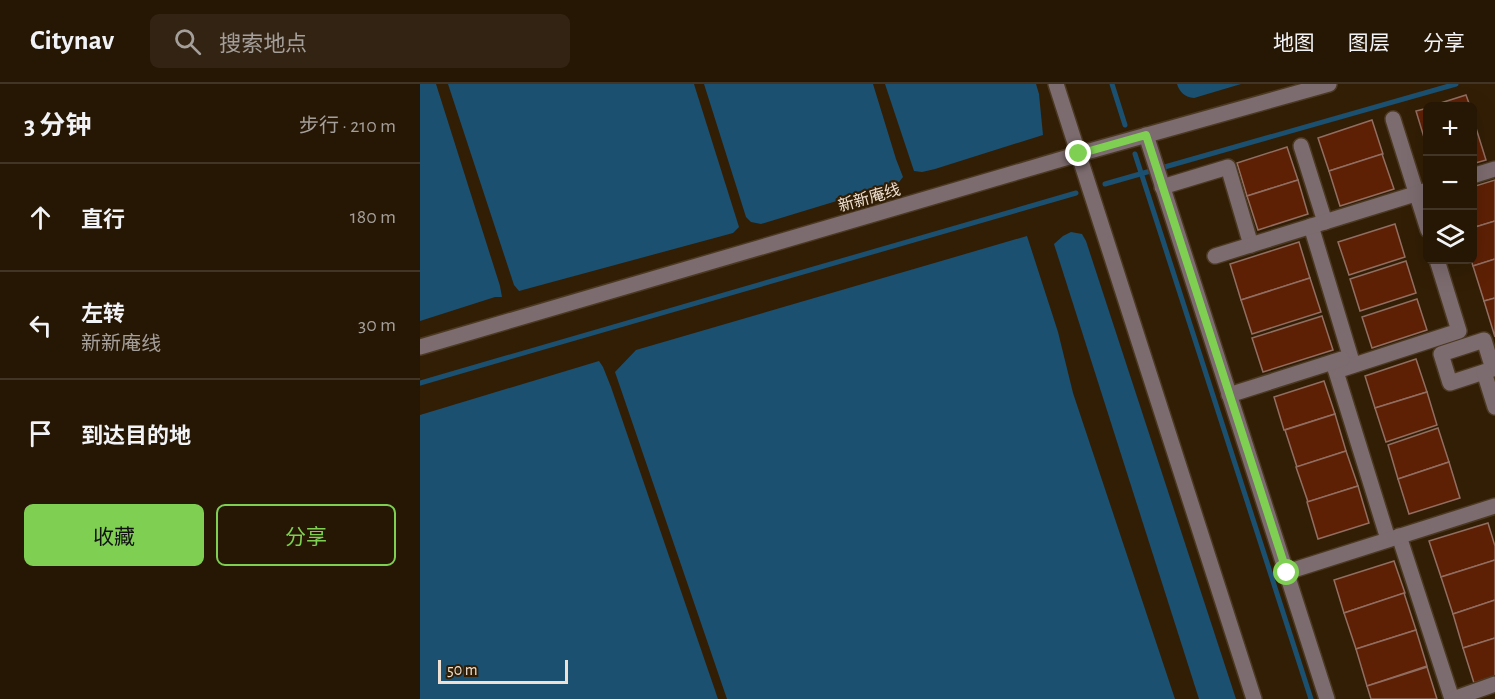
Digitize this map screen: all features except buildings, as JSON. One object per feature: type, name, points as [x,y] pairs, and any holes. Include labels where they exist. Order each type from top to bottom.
[{"type":"street","points":[[1056,84],[1254,699]]},
{"type":"street","name":"新新庵线","points":[[420,347],[1079,154],[1329,84]]},
{"type":"street","points":[[1393,118],[1422,192],[1425,210]]},
{"type":"street","points":[[1146,135],[1327,699]]},
{"type":"street","points":[[1301,146],[1352,360]]},
{"type":"street","points":[[1161,182],[1228,167],[1251,245]]},
{"type":"street","points":[[1477,175],[1495,169]]},
{"type":"street","points":[[1215,256],[1422,192]]},
{"type":"street","points":[[1438,264],[1464,346]]},
{"type":"street","points":[[1229,395],[1459,331]]},
{"type":"street","points":[[1484,340],[1492,352],[1494,369],[1450,383],[1441,354],[1484,340]]},
{"type":"street","points":[[1335,366],[1452,699],[1471,696],[1495,684]]},
{"type":"street","points":[[1484,372],[1495,407]]},
{"type":"street","points":[[1287,573],[1495,506]]},
{"type":"water","points":[[420,84],[436,84],[502,297],[495,297],[420,321]]},
{"type":"water","points":[[448,84],[694,84],[739,227],[733,233],[519,291],[514,285]]},
{"type":"water","points":[[704,84],[873,84],[903,177],[899,182],[761,224],[751,222],[746,217]]},
{"type":"water","points":[[885,84],[1036,84],[1043,135],[935,169],[914,171]]},
{"type":"water","points":[[1177,84],[1241,84],[1194,98],[1183,94]]},
{"type":"water","points":[[1071,232],[1082,234],[1086,241],[1236,699],[1199,699],[1054,244]]},
{"type":"water","points":[[1027,236],[1058,332],[1073,393],[1175,699],[727,699],[615,372],[636,350]]},
{"type":"water","points":[[599,361],[611,387],[718,699],[420,699],[420,415]]},
{"type":"waterway","points":[[1112,84],[1125,125]]},
{"type":"waterway","points":[[1105,184],[1456,84]]},
{"type":"waterway","points":[[1135,154],[1311,699]]},
{"type":"waterway","points":[[420,383],[1076,193]]},
{"type":"route","points":[[1079,154],[1146,135],[1287,573]]}]
